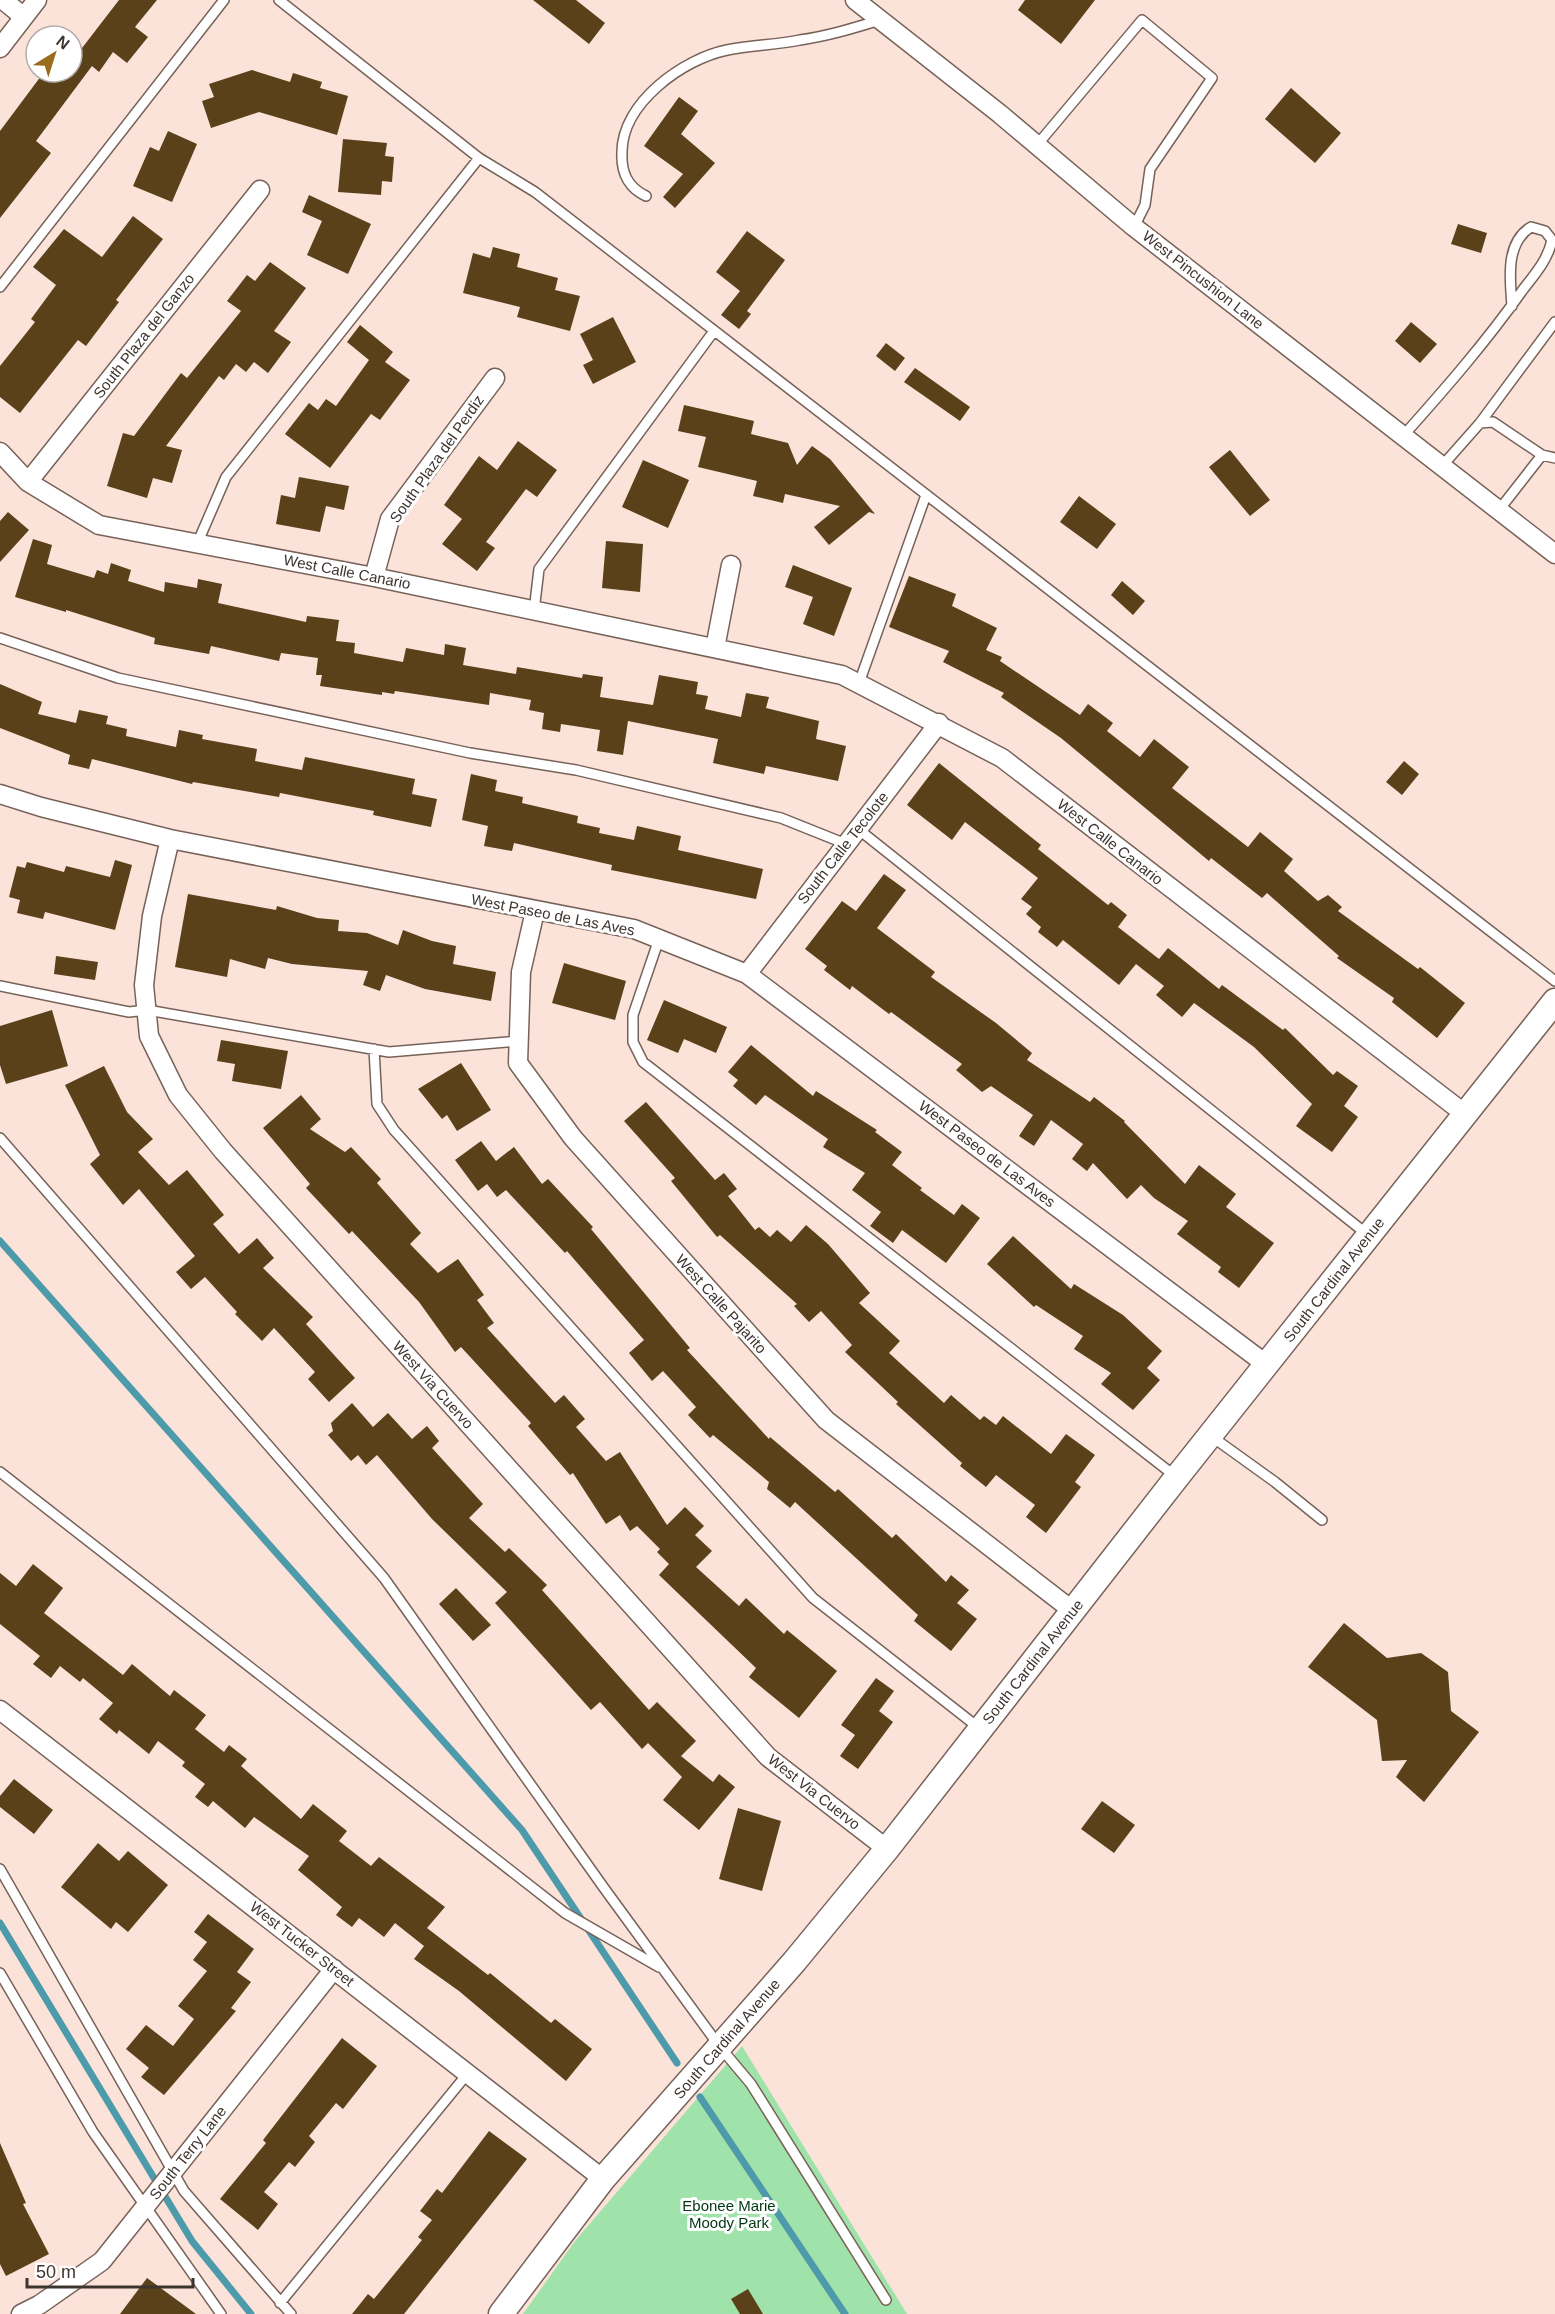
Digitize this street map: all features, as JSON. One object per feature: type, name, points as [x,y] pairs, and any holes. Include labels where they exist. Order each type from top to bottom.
[{"type":"main road","name":"South Cardinal Avenue","points":[[501,2314],[603,2179],[720,2047],[887,1849],[1177,1477],[1555,1001]]},
{"type":"street","points":[[3,0],[24,17]]},
{"type":"street","points":[[0,48],[37,0]]},
{"type":"street","name":"West Pincushion Lane","points":[[855,0],[1037,145],[1134,227],[1555,552]]},
{"type":"street","name":"South Plaza del Ganzo","points":[[28,482],[260,190]]},
{"type":"street","name":"South Plaza del Perdiz","points":[[374,577],[390,519],[495,378]]},
{"type":"street","name":"West Calle Canario","points":[[0,452],[28,482],[99,525],[374,577],[842,675],[939,723],[1002,758],[1465,1114]]},
{"type":"street","points":[[715,648],[731,565]]},
{"type":"street","name":"South Calle Tecolote","points":[[747,974],[939,723]]},
{"type":"street","name":"West Paseo de Las Aves","points":[[0,794],[41,807],[170,839],[634,929],[747,974],[1267,1365]]},
{"type":"street","name":"West Via Cuervo","points":[[170,839],[152,916],[144,985],[149,1035],[178,1095],[223,1151],[768,1757],[887,1849]]},
{"type":"street","name":"West Calle Pajarito","points":[[535,911],[521,972],[518,1063],[573,1138],[825,1420],[1073,1611]]},
{"type":"street","name":"West Tucker Street","points":[[0,1710],[603,2179]]},
{"type":"street","name":"South Terry Lane","points":[[21,2314],[39,2306],[102,2261],[334,1970]]},
{"type":"lane","points":[[0,287],[224,0]]},
{"type":"lane","points":[[279,0],[479,158],[535,192],[1555,981]]},
{"type":"lane","points":[[646,195],[636,191],[626,179],[621,161],[622,142],[626,125],[638,106],[664,81],[703,59],[726,50],[800,40],[844,31],[880,20]]},
{"type":"lane","points":[[1037,145],[1142,20],[1212,78],[1150,169],[1144,205],[1134,227]]},
{"type":"lane","points":[[197,544],[226,477],[479,158]]},
{"type":"lane","points":[[1403,436],[1484,345],[1512,306],[1550,253],[1552,240],[1545,231],[1531,228],[1521,233],[1512,255],[1509,275],[1512,306]]},
{"type":"lane","points":[[1442,466],[1480,423],[1555,322]]},
{"type":"lane","points":[[534,611],[539,569],[714,331]]},
{"type":"lane","points":[[1480,423],[1493,422],[1542,455],[1555,458]]},
{"type":"lane","points":[[1499,510],[1542,455]]},
{"type":"lane","points":[[859,683],[926,495]]},
{"type":"lane","points":[[0,638],[118,678],[470,753],[576,770],[781,818],[846,844]]},
{"type":"lane","points":[[858,829],[1369,1235]]},
{"type":"lane","points":[[659,939],[633,1015],[633,1042],[643,1062],[1177,1477]]},
{"type":"lane","points":[[0,986],[129,1012],[147,1010],[388,1052],[519,1041]]},
{"type":"lane","points":[[374,1049],[377,1104],[394,1130],[813,1598],[981,1730]]},
{"type":"lane","points":[[0,1138],[384,1578],[663,1970],[720,2047],[751,2084],[886,2300]]},
{"type":"lane","points":[[1211,1436],[1275,1482],[1322,1521]]},
{"type":"lane","points":[[0,1472],[565,1913],[663,1970]]},
{"type":"lane","points":[[0,1869],[184,2192],[291,2314]]},
{"type":"lane","points":[[0,1973],[93,2132],[221,2314]]},
{"type":"lane","points":[[280,2302],[468,2073]]},
{"type":"green space","name":"Ebonee Marie Moody Park","points":[[742,2046],[907,2314],[523,2314],[575,2241]]},
{"type":"building","points":[[119,0],[157,0],[135,27],[148,37],[127,63],[113,52],[99,72],[92,66],[84,77],[84,45]]},
{"type":"building","points":[[533,0],[576,0],[605,23],[589,44]]},
{"type":"building","points":[[1025,0],[1095,0],[1061,44],[1018,10]]},
{"type":"building","points":[[252,70],[290,82],[293,73],[322,82],[320,88],[348,96],[337,135],[259,112],[211,128],[202,101],[214,97],[209,84]]},
{"type":"building","points":[[35,84],[79,84],[36,141],[51,153],[0,218],[0,131]]},
{"type":"building","points":[[1291,88],[1341,133],[1315,163],[1265,119]]},
{"type":"building","points":[[679,97],[698,111],[681,134],[715,163],[675,208],[663,197],[683,174],[644,146]]},
{"type":"building","points":[[168,131],[197,144],[172,202],[133,186],[150,147],[159,151]]},
{"type":"building","points":[[343,139],[387,143],[385,156],[394,157],[392,182],[382,181],[381,195],[338,192]]},
{"type":"building","points":[[309,195],[371,224],[348,274],[307,255],[322,221],[302,212]]},
{"type":"building","points":[[133,216],[163,239],[116,300],[119,302],[86,346],[78,340],[20,413],[0,397],[0,366],[35,322],[31,319],[56,285],[33,267],[64,229],[102,257]]},
{"type":"building","points":[[1458,224],[1487,233],[1481,253],[1451,244]]},
{"type":"building","points":[[747,231],[785,260],[747,311],[751,314],[739,329],[721,315],[740,291],[716,272]]},
{"type":"building","points":[[493,247],[520,254],[517,267],[558,278],[555,290],[580,296],[570,331],[517,317],[520,307],[463,293],[473,253],[490,258]]},
{"type":"building","points":[[270,262],[306,288],[274,331],[291,342],[268,373],[254,362],[246,372],[236,364],[224,380],[219,376],[166,446],[182,450],[172,483],[153,478],[147,498],[107,486],[123,433],[134,436],[181,373],[187,378],[241,311],[227,301],[247,275],[255,281]]},
{"type":"building","points":[[613,317],[636,362],[593,384],[583,365],[593,360],[580,334]]},
{"type":"building","points":[[1411,322],[1437,344],[1420,363],[1395,341]]},
{"type":"building","points":[[360,325],[393,352],[385,362],[410,380],[380,420],[371,414],[330,468],[285,434],[309,403],[318,410],[326,399],[336,406],[369,360],[347,342]]},
{"type":"building","points":[[886,343],[905,358],[895,371],[876,356]]},
{"type":"building","points":[[915,368],[970,407],[960,421],[904,382]]},
{"type":"building","points":[[684,405],[754,421],[751,434],[788,443],[797,465],[812,446],[830,459],[875,514],[869,512],[829,545],[814,527],[840,506],[785,494],[783,503],[753,496],[757,481],[698,467],[706,437],[678,431]]},
{"type":"building","points":[[518,441],[557,470],[537,497],[526,489],[486,542],[495,548],[477,571],[442,544],[462,519],[444,505],[479,456],[497,470]]},
{"type":"building","points":[[1230,450],[1270,500],[1250,516],[1209,467]]},
{"type":"building","points":[[643,460],[689,480],[668,528],[622,507]]},
{"type":"building","points":[[299,477],[349,486],[344,510],[326,506],[320,532],[276,524],[281,495],[295,498]]},
{"type":"building","points":[[1079,496],[1116,524],[1097,549],[1060,522]]},
{"type":"building","points":[[8,512],[29,530],[0,562],[0,521]]},
{"type":"building","points":[[33,539],[52,545],[47,564],[94,578],[97,570],[108,574],[111,563],[131,570],[128,581],[164,592],[165,582],[197,588],[198,579],[222,584],[218,603],[306,622],[307,616],[339,620],[336,641],[355,643],[354,653],[403,662],[406,648],[444,655],[445,644],[466,648],[463,665],[516,674],[517,667],[582,678],[583,674],[603,677],[600,697],[653,705],[659,675],[698,682],[696,694],[708,696],[705,709],[741,717],[746,693],[769,697],[766,708],[819,721],[816,739],[846,746],[838,781],[766,766],[764,774],[713,763],[718,739],[628,721],[623,755],[597,751],[600,730],[561,724],[560,732],[542,729],[544,713],[529,710],[531,700],[490,693],[489,705],[395,691],[394,694],[382,692],[382,695],[320,686],[322,675],[316,675],[318,658],[281,653],[279,661],[211,646],[209,654],[154,644],[155,638],[66,610],[66,612],[15,597]]},
{"type":"building","points":[[606,541],[643,544],[640,592],[602,588]]},
{"type":"building","points":[[793,565],[852,588],[834,636],[803,624],[813,597],[785,587]]},
{"type":"building","points":[[909,576],[956,594],[952,606],[997,628],[986,650],[1002,657],[1000,661],[1080,715],[1088,704],[1113,723],[1107,731],[1140,757],[1154,739],[1189,767],[1172,788],[1248,847],[1260,832],[1293,859],[1284,871],[1318,901],[1328,895],[1342,907],[1338,911],[1418,969],[1420,967],[1465,1003],[1437,1038],[1392,1002],[1394,998],[1337,958],[1339,956],[1267,893],[1262,898],[1211,858],[1209,861],[1061,738],[1001,697],[1004,693],[943,662],[949,651],[889,627]]},
{"type":"building","points":[[1122,581],[1145,601],[1133,615],[1111,595]]},
{"type":"building","points":[[0,684],[42,702],[38,714],[76,723],[79,710],[108,716],[106,724],[127,729],[126,736],[176,747],[179,730],[203,735],[202,739],[257,749],[255,761],[302,770],[305,757],[415,779],[412,794],[437,799],[431,827],[373,815],[374,811],[280,793],[279,797],[193,782],[192,784],[92,759],[89,769],[68,764],[70,755],[0,728]]},
{"type":"building","points":[[1404,761],[1419,774],[1402,795],[1386,782]]},
{"type":"building","points":[[939,763],[1041,845],[1038,849],[1108,905],[1111,902],[1127,915],[1118,927],[1159,959],[1168,948],[1219,989],[1222,985],[1283,1030],[1285,1028],[1333,1075],[1337,1071],[1358,1086],[1344,1106],[1358,1117],[1332,1152],[1296,1126],[1312,1104],[1254,1047],[1194,1003],[1182,1017],[1156,995],[1164,986],[1136,964],[1119,985],[1063,940],[1057,947],[1038,932],[1041,927],[1026,914],[1032,907],[1021,899],[1038,878],[965,822],[952,840],[907,805]]},
{"type":"building","points":[[471,774],[497,780],[495,791],[523,797],[522,803],[578,816],[577,823],[600,828],[599,833],[634,840],[637,826],[681,836],[678,850],[763,869],[756,899],[611,870],[612,865],[514,843],[512,851],[484,846],[488,826],[462,820]]},
{"type":"building","points":[[115,860],[132,865],[115,930],[45,912],[43,919],[17,913],[20,900],[9,897],[17,866],[25,868],[27,862],[64,872],[66,866],[110,877]]},
{"type":"building","points":[[884,874],[906,890],[877,928],[935,972],[931,977],[996,1023],[1032,1053],[1027,1060],[1090,1102],[1094,1097],[1125,1121],[1185,1184],[1199,1165],[1236,1194],[1226,1207],[1274,1243],[1239,1288],[1218,1272],[1221,1267],[1177,1234],[1188,1221],[1154,1198],[1141,1185],[1127,1199],[1093,1163],[1087,1171],[1072,1159],[1083,1144],[1051,1120],[1034,1146],[1019,1136],[1033,1115],[991,1086],[982,1092],[956,1070],[962,1064],[852,986],[850,990],[824,970],[827,966],[805,949],[842,901],[856,911]]},
{"type":"building","points":[[188,894],[276,910],[277,906],[317,918],[339,920],[338,931],[367,933],[398,945],[403,930],[432,941],[456,946],[453,964],[496,972],[491,1001],[425,989],[386,975],[380,991],[363,985],[368,971],[292,964],[268,958],[265,969],[230,959],[227,977],[175,967]]},
{"type":"building","points":[[56,956],[98,962],[95,980],[54,974]]},
{"type":"building","points":[[564,963],[626,981],[615,1020],[552,1003]]},
{"type":"building","points":[[664,1000],[727,1027],[716,1053],[684,1039],[678,1053],[647,1040]]},
{"type":"building","points":[[52,1010],[68,1066],[6,1084],[0,1065],[0,1026]]},
{"type":"building","points":[[221,1040],[288,1051],[281,1089],[232,1081],[235,1064],[217,1061]]},
{"type":"building","points":[[751,1045],[813,1096],[816,1091],[877,1130],[875,1132],[902,1152],[892,1165],[922,1188],[920,1190],[954,1215],[962,1204],[980,1218],[946,1263],[902,1230],[893,1243],[870,1226],[881,1212],[852,1190],[865,1173],[823,1147],[828,1139],[765,1095],[756,1105],[733,1086],[738,1080],[728,1072]]},
{"type":"building","points":[[461,1063],[491,1110],[457,1131],[447,1115],[442,1119],[418,1089]]},
{"type":"building","points":[[104,1066],[127,1112],[153,1139],[138,1152],[169,1185],[187,1170],[224,1215],[213,1224],[239,1254],[257,1238],[274,1258],[263,1268],[313,1317],[306,1324],[355,1378],[329,1402],[308,1379],[315,1372],[274,1328],[262,1341],[235,1314],[237,1312],[205,1277],[191,1289],[176,1272],[195,1256],[139,1189],[123,1205],[90,1164],[100,1155],[65,1085]]},
{"type":"building","points":[[301,1095],[321,1119],[310,1129],[345,1152],[351,1147],[381,1179],[377,1183],[421,1233],[410,1244],[438,1273],[458,1259],[484,1295],[477,1300],[494,1323],[487,1328],[555,1403],[564,1395],[585,1419],[576,1427],[606,1461],[620,1452],[667,1525],[685,1507],[704,1526],[695,1535],[712,1551],[696,1567],[739,1606],[746,1598],[784,1634],[787,1630],[837,1671],[799,1718],[749,1677],[756,1668],[659,1575],[669,1564],[657,1552],[660,1549],[637,1526],[630,1531],[620,1515],[606,1524],[573,1473],[570,1475],[528,1426],[531,1423],[461,1347],[455,1352],[419,1302],[352,1231],[349,1234],[306,1188],[310,1184],[263,1128]]},
{"type":"building","points":[[646,1102],[715,1180],[724,1173],[737,1189],[728,1196],[755,1230],[759,1227],[770,1237],[777,1230],[791,1242],[806,1225],[828,1244],[870,1293],[859,1303],[900,1341],[889,1353],[944,1403],[951,1395],[980,1420],[984,1416],[996,1425],[1003,1416],[1051,1454],[1066,1434],[1095,1455],[1075,1482],[1081,1487],[1046,1533],[1026,1517],[1035,1505],[996,1475],[986,1487],[960,1466],[962,1463],[896,1404],[898,1402],[845,1352],[852,1345],[821,1311],[809,1322],[794,1306],[797,1304],[720,1235],[717,1237],[671,1181],[675,1178],[624,1121]]},
{"type":"building","points":[[481,1141],[496,1161],[514,1147],[542,1184],[548,1179],[593,1227],[591,1229],[690,1348],[687,1350],[769,1439],[770,1437],[835,1492],[838,1489],[892,1538],[896,1534],[946,1582],[951,1575],[969,1590],[957,1603],[977,1619],[951,1651],[914,1621],[918,1615],[795,1502],[790,1508],[767,1489],[769,1482],[713,1435],[710,1438],[688,1415],[696,1407],[663,1371],[652,1381],[629,1353],[644,1340],[567,1251],[565,1253],[506,1190],[497,1197],[487,1184],[478,1191],[455,1160]]},
{"type":"building","points":[[1013,1236],[1071,1289],[1074,1284],[1123,1315],[1162,1351],[1147,1368],[1160,1380],[1133,1410],[1101,1384],[1111,1373],[1074,1349],[1083,1336],[1036,1305],[1034,1307],[987,1264]]},
{"type":"building","points":[[352,1403],[373,1427],[388,1413],[412,1439],[427,1426],[439,1441],[432,1448],[483,1504],[469,1518],[505,1552],[509,1548],[547,1585],[542,1590],[649,1710],[657,1702],[696,1741],[681,1756],[713,1782],[719,1774],[735,1787],[699,1830],[663,1800],[682,1777],[648,1743],[642,1749],[600,1702],[591,1710],[495,1603],[507,1592],[432,1519],[377,1455],[366,1465],[358,1455],[351,1461],[328,1435],[333,1431],[331,1423]]},
{"type":"building","points":[[33,1564],[63,1588],[44,1613],[123,1675],[132,1664],[170,1696],[174,1690],[206,1715],[195,1729],[224,1752],[229,1745],[247,1759],[241,1766],[301,1819],[313,1804],[347,1831],[339,1841],[371,1866],[379,1857],[445,1907],[427,1928],[488,1975],[490,1973],[551,2023],[555,2019],[592,2049],[566,2081],[459,1991],[414,1959],[424,1946],[395,1923],[384,1937],[359,1918],[352,1927],[336,1915],[342,1907],[298,1870],[309,1856],[254,1817],[245,1828],[213,1801],[208,1807],[195,1797],[205,1784],[182,1766],[185,1762],[158,1741],[149,1754],[119,1730],[117,1734],[99,1719],[113,1703],[83,1678],[80,1682],[60,1666],[51,1678],[33,1664],[40,1656],[0,1624],[0,1573],[16,1586]]},
{"type":"building","points":[[456,1588],[491,1625],[473,1641],[439,1604]]},
{"type":"building","points":[[1344,1623],[1387,1658],[1421,1653],[1448,1672],[1451,1711],[1479,1732],[1424,1802],[1396,1777],[1407,1760],[1382,1761],[1377,1720],[1308,1667]]},
{"type":"building","points":[[876,1678],[894,1691],[879,1711],[893,1722],[858,1769],[840,1756],[855,1735],[841,1725]]},
{"type":"building","points":[[14,1779],[53,1810],[34,1834],[0,1807],[0,1796]]},
{"type":"building","points":[[1102,1801],[1135,1825],[1114,1853],[1081,1829]]},
{"type":"building","points":[[738,1808],[781,1821],[762,1891],[719,1879]]},
{"type":"building","points":[[98,1843],[119,1861],[128,1851],[168,1885],[128,1932],[116,1922],[111,1929],[61,1887]]},
{"type":"building","points":[[208,1914],[254,1949],[237,1972],[251,1982],[231,2008],[236,2011],[164,2095],[141,2077],[149,2068],[126,2049],[146,2025],[173,2046],[194,2019],[178,2006],[207,1971],[193,1960],[207,1942],[194,1932]]},
{"type":"building","points":[[342,2038],[377,2066],[343,2109],[336,2103],[309,2136],[315,2142],[295,2167],[289,2162],[264,2192],[278,2204],[258,2230],[220,2199],[266,2143],[263,2140]]},
{"type":"building","points":[[489,2131],[527,2159],[404,2314],[352,2314],[368,2294],[374,2299],[422,2240],[418,2237],[432,2220],[420,2211],[437,2189],[442,2193]]},
{"type":"building","points":[[0,2143],[26,2203],[23,2204],[49,2254],[6,2276],[0,2264]]},
{"type":"building","points":[[147,2278],[196,2314],[120,2314]]},
{"type":"building","points":[[748,2289],[763,2314],[740,2314],[731,2299]]},
{"type":"waterway","points":[[0,1241],[522,1830],[677,2063]]},
{"type":"waterway","points":[[0,1923],[192,2241],[251,2314]]},
{"type":"waterway","points":[[700,2097],[845,2314]]}]
